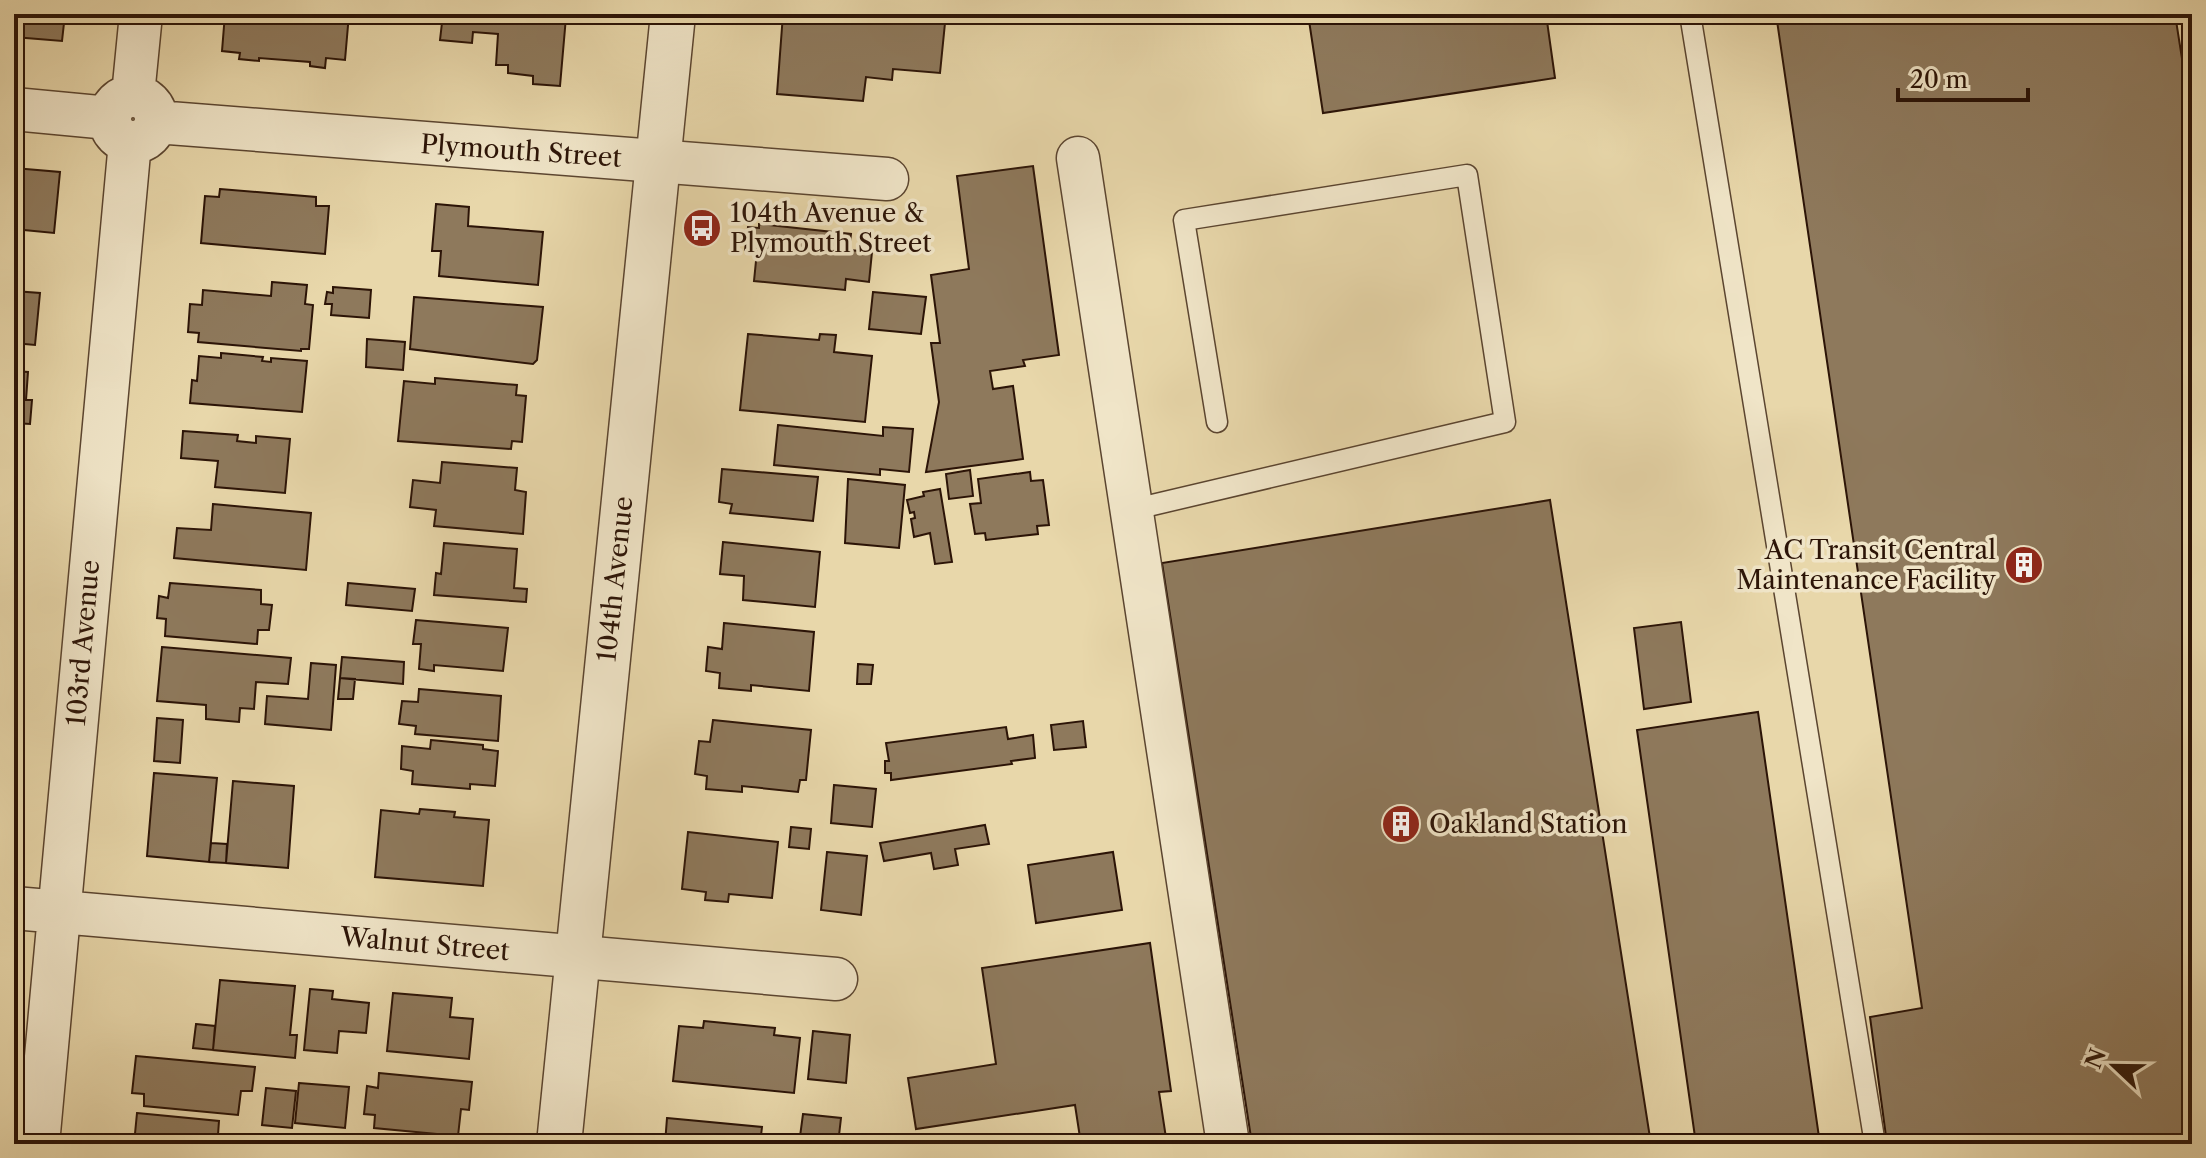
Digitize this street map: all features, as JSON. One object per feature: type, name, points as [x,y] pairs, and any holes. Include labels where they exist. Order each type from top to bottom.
[{"type":"street","name":"103rd Avenue","points":[[38,1144],[141,14]]},
{"type":"street","name":"104th Avenue","points":[[559,1144],[673,14]]},
{"type":"street","name":"Plymouth Street","points":[[14,109],[887,179]]},
{"type":"street","points":[[1078,158],[1131,510],[1232,1088],[1228,1144]]},
{"type":"street","name":"Walnut Street","points":[[14,908],[836,979]]},
{"type":"lane","points":[[1690,14],[1875,1144]]},
{"type":"lane","points":[[1131,510],[1505,422],[1467,175],[1184,220],[1217,422]]},
{"type":"building","points":[[14,14],[65,14],[62,41],[14,37]]},
{"type":"building","points":[[225,14],[349,14],[345,60],[326,58],[325,68],[310,66],[310,62],[239,59],[240,53],[222,51]]},
{"type":"building","points":[[359,14],[397,14],[396,23],[359,20]]},
{"type":"building","points":[[443,14],[566,17],[560,86],[533,84],[533,76],[508,73],[508,65],[496,65],[498,34],[473,32],[472,43],[440,40]]},
{"type":"building","points":[[783,14],[863,20],[863,16],[945,23],[940,73],[893,69],[892,80],[866,77],[863,101],[777,94]]},
{"type":"building","points":[[1308,14],[1546,14],[1555,78],[1323,113]]},
{"type":"building","name":"AC Transit Central Maintenance Facility","points":[[1776,14],[2175,14],[2192,122],[2192,1144],[1887,1144],[1870,1017],[1922,1008]]},
{"type":"building","points":[[1033,166],[1059,355],[1023,360],[1025,366],[990,371],[993,389],[1013,386],[1023,459],[926,472],[939,402],[931,343],[940,343],[931,275],[969,269],[957,176]]},
{"type":"building","points":[[14,168],[60,172],[54,233],[14,229]]},
{"type":"building","points":[[220,189],[316,197],[316,206],[329,206],[325,254],[201,243],[205,196],[219,197]]},
{"type":"building","points":[[436,204],[469,207],[468,226],[543,232],[538,285],[439,276],[441,251],[432,251]]},
{"type":"building","points":[[759,224],[851,234],[849,250],[872,252],[869,282],[846,279],[845,290],[754,281],[757,251],[745,250],[748,227],[759,228]]},
{"type":"building","points":[[272,282],[307,285],[305,304],[313,305],[309,349],[301,351],[198,342],[199,333],[188,332],[190,304],[202,305],[203,290],[271,296]]},
{"type":"building","points":[[333,287],[371,290],[369,318],[331,315],[332,304],[325,304],[327,292],[333,293]]},
{"type":"building","points":[[14,291],[40,293],[35,345],[14,343]]},
{"type":"building","points":[[873,292],[926,297],[921,334],[869,329]]},
{"type":"building","points":[[414,297],[543,307],[537,360],[533,364],[410,349]]},
{"type":"building","points":[[748,334],[819,340],[820,334],[836,335],[834,352],[872,356],[865,422],[740,410]]},
{"type":"building","points":[[367,339],[405,342],[403,370],[366,367]]},
{"type":"building","points":[[221,353],[263,357],[262,361],[271,362],[271,358],[307,361],[302,412],[190,403],[192,380],[197,381],[199,356],[221,358]]},
{"type":"building","points":[[14,371],[28,372],[26,400],[32,400],[30,424],[14,423]]},
{"type":"building","points":[[435,378],[517,385],[516,395],[526,396],[522,442],[512,441],[511,449],[398,441],[404,381],[435,384]]},
{"type":"building","points":[[778,425],[883,436],[883,427],[913,429],[909,472],[880,469],[880,475],[774,465]]},
{"type":"building","points":[[183,431],[238,435],[237,441],[256,443],[256,436],[290,439],[285,493],[215,487],[218,461],[181,458]]},
{"type":"building","points":[[442,462],[517,468],[515,490],[526,492],[523,534],[434,526],[436,510],[410,507],[413,480],[440,483]]},
{"type":"building","points":[[14,469],[20,470],[16,503],[14,503]]},
{"type":"building","points":[[722,469],[818,477],[813,521],[730,513],[732,504],[719,502]]},
{"type":"building","points":[[970,470],[973,496],[949,499],[946,474]]},
{"type":"building","points":[[1030,472],[1031,481],[1043,480],[1049,525],[1037,526],[1038,534],[986,540],[985,533],[975,534],[970,504],[981,503],[978,479]]},
{"type":"building","points":[[848,479],[905,485],[899,548],[845,543]]},
{"type":"building","points":[[940,489],[952,562],[935,564],[930,533],[914,537],[911,519],[915,518],[914,512],[910,513],[907,500],[924,496],[923,492]]},
{"type":"building","name":"Oakland Station","points":[[1550,500],[1651,1144],[1252,1144],[1162,563]]},
{"type":"building","points":[[213,504],[311,513],[306,570],[174,558],[177,528],[211,530]]},
{"type":"building","points":[[723,542],[820,552],[815,607],[743,600],[744,576],[720,574]]},
{"type":"building","points":[[444,543],[517,549],[514,588],[527,589],[526,602],[434,595],[436,573],[441,574]]},
{"type":"building","points":[[170,583],[261,590],[261,604],[272,605],[269,630],[258,630],[257,644],[165,636],[166,619],[157,618],[159,596],[168,598]]},
{"type":"building","points":[[348,583],[415,589],[412,611],[346,605]]},
{"type":"building","points":[[416,620],[508,628],[503,671],[434,665],[434,671],[419,669],[421,644],[413,644]]},
{"type":"building","points":[[1681,622],[1691,702],[1644,709],[1634,628]]},
{"type":"building","points":[[724,623],[814,632],[809,691],[751,685],[751,691],[719,688],[720,673],[706,671],[708,647],[722,649]]},
{"type":"building","points":[[162,647],[291,658],[288,684],[256,682],[254,709],[240,708],[239,722],[206,719],[206,705],[157,701]]},
{"type":"building","points":[[342,657],[404,662],[403,684],[340,678]]},
{"type":"building","points":[[311,663],[336,665],[331,730],[265,724],[267,696],[308,699]]},
{"type":"building","points":[[858,664],[873,665],[871,684],[857,684]]},
{"type":"building","points":[[340,678],[355,679],[353,699],[338,699]]},
{"type":"building","points":[[419,689],[501,696],[498,741],[415,734],[416,726],[399,724],[402,701],[418,702]]},
{"type":"building","points":[[1758,712],[1820,1144],[1696,1144],[1637,730]]},
{"type":"building","points":[[157,718],[183,720],[180,763],[154,761]]},
{"type":"building","points":[[713,720],[811,730],[806,780],[800,780],[798,792],[742,786],[742,792],[706,789],[707,776],[695,774],[699,741],[710,742]]},
{"type":"building","points":[[1083,721],[1086,747],[1054,750],[1051,725]]},
{"type":"building","points":[[1006,727],[1008,739],[1033,735],[1035,758],[1011,761],[1012,764],[891,780],[891,773],[885,773],[885,761],[889,761],[886,743]]},
{"type":"building","points":[[431,740],[483,745],[483,749],[498,751],[495,786],[470,784],[470,789],[412,784],[413,771],[401,769],[402,746],[430,749]]},
{"type":"building","points":[[154,773],[217,778],[209,862],[147,856]]},
{"type":"building","points":[[233,781],[294,786],[288,868],[226,863]]},
{"type":"building","points":[[834,785],[876,789],[872,827],[831,823]]},
{"type":"building","points":[[420,809],[455,812],[454,817],[489,820],[483,886],[375,877],[381,810],[419,814]]},
{"type":"building","points":[[985,825],[989,844],[955,849],[958,865],[934,869],[931,853],[884,861],[880,843]]},
{"type":"building","points":[[791,827],[811,829],[809,849],[789,847]]},
{"type":"building","points":[[688,832],[778,842],[772,898],[729,894],[728,902],[705,900],[706,892],[682,889]]},
{"type":"building","points":[[211,843],[227,844],[226,863],[209,862]]},
{"type":"building","points":[[827,852],[867,856],[861,915],[821,910]]},
{"type":"building","points":[[1113,852],[1122,910],[1036,923],[1028,865]]},
{"type":"building","points":[[1150,943],[1171,1091],[1159,1092],[1166,1138],[1176,1137],[1177,1144],[1081,1144],[1075,1105],[916,1129],[908,1078],[996,1064],[982,968]]},
{"type":"building","points":[[220,980],[295,986],[290,1035],[297,1035],[295,1058],[213,1050]]},
{"type":"building","points":[[310,989],[333,991],[332,999],[369,1003],[366,1033],[339,1031],[337,1053],[304,1050]]},
{"type":"building","points":[[393,993],[452,998],[450,1017],[473,1019],[469,1059],[387,1051]]},
{"type":"building","points":[[704,1021],[775,1028],[774,1035],[800,1038],[794,1093],[673,1081],[679,1026],[703,1028]]},
{"type":"building","points":[[196,1024],[215,1026],[213,1050],[193,1048]]},
{"type":"building","points":[[813,1031],[850,1035],[846,1083],[808,1079]]},
{"type":"building","points":[[136,1056],[255,1067],[252,1091],[241,1091],[238,1115],[144,1106],[144,1094],[132,1093]]},
{"type":"building","points":[[379,1073],[472,1082],[469,1110],[461,1109],[458,1136],[374,1128],[375,1115],[364,1114],[367,1086],[378,1088]]},
{"type":"building","points":[[299,1083],[349,1087],[345,1128],[295,1123]]},
{"type":"building","points":[[266,1088],[296,1091],[292,1128],[262,1125]]},
{"type":"building","points":[[137,1113],[219,1121],[218,1135],[232,1137],[231,1144],[134,1144]]},
{"type":"building","points":[[803,1114],[841,1118],[838,1144],[799,1144]]},
{"type":"building","points":[[667,1118],[762,1127],[760,1144],[665,1144]]},
{"type":"building","points":[[349,1137],[421,1144],[348,1144]]},
{"type":"place","name":"104th Avenue & Plymouth Street","points":[[702,228]]},
{"type":"place","name":"AC Transit Central Maintenance Facility","points":[[2024,565]]},
{"type":"place","name":"Oakland Station","points":[[1401,824]]}]
